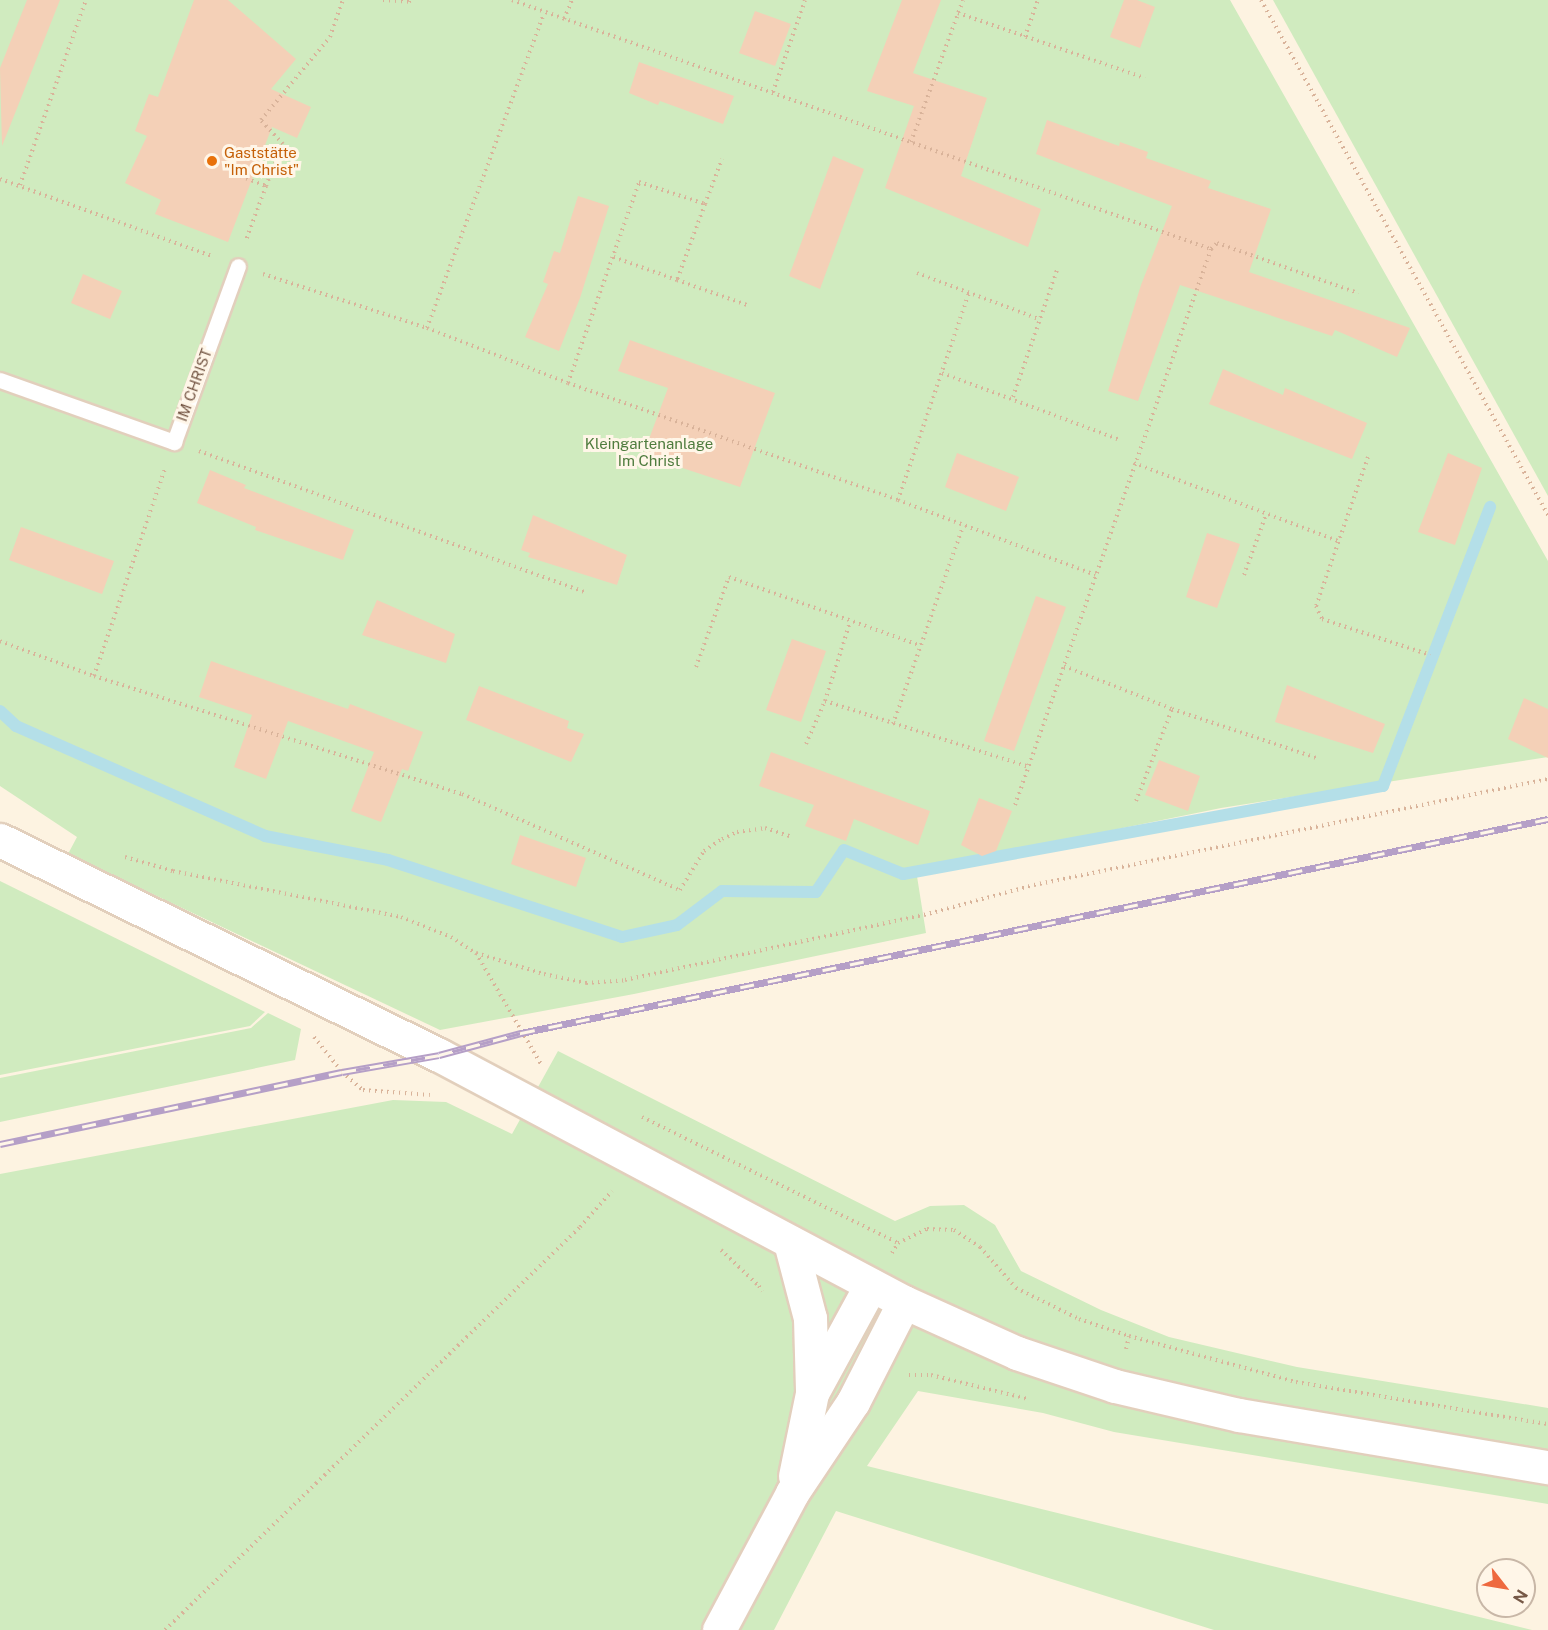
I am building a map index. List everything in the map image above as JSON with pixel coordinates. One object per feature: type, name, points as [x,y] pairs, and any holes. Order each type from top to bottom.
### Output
[{"type":"main road","points":[[0,840],[439,1056],[904,1302],[1017,1353],[1115,1386],[1239,1414],[1548,1467]]},
{"type":"main road","points":[[790,1242],[810,1318],[812,1393],[792,1493]]},
{"type":"main road","points":[[812,1393],[871,1285]]},
{"type":"main road","points":[[719,1630],[792,1493],[853,1402],[904,1302]]},
{"type":"lane","name":"IM CHRIST","points":[[0,380],[174,442],[238,266]]},
{"type":"path","points":[[20,185],[86,0]]},
{"type":"path","points":[[238,266],[283,144],[261,120],[330,37],[343,0]]},
{"type":"path","points":[[383,0],[409,2],[410,0]]},
{"type":"path","points":[[512,0],[1211,249]]},
{"type":"path","points":[[564,19],[572,0]]},
{"type":"path","points":[[773,92],[805,0]]},
{"type":"path","points":[[910,142],[963,0]]},
{"type":"path","points":[[1025,38],[1038,0]]},
{"type":"path","points":[[1261,0],[1548,515]]},
{"type":"path","points":[[428,328],[544,12]]},
{"type":"path","points":[[958,13],[1145,78]]},
{"type":"path","points":[[677,279],[722,159]]},
{"type":"path","points":[[235,174],[266,186]]},
{"type":"path","points":[[0,179],[238,266],[428,328],[568,383],[898,500],[1095,575]]},
{"type":"path","points":[[568,383],[639,182],[705,204]]},
{"type":"path","points":[[1015,805],[1211,249],[1217,243],[1358,293]]},
{"type":"path","points":[[614,257],[747,305]]},
{"type":"path","points":[[1012,397],[1057,270]]},
{"type":"path","points":[[917,273],[1039,319]]},
{"type":"path","points":[[898,500],[969,293]]},
{"type":"path","points":[[942,373],[1012,397],[1118,440]]},
{"type":"path","points":[[94,676],[174,442],[585,592]]},
{"type":"path","points":[[1368,457],[1316,606],[1322,619],[1430,656]]},
{"type":"path","points":[[1134,463],[1338,541]]},
{"type":"path","points":[[1244,575],[1266,515]]},
{"type":"path","points":[[893,724],[919,645],[963,526]]},
{"type":"path","points":[[696,667],[729,577],[919,645]]},
{"type":"path","points":[[806,744],[825,701],[850,622]]},
{"type":"path","points":[[0,641],[94,676],[462,794],[680,890],[704,851],[737,832],[765,828],[790,836]]},
{"type":"path","points":[[1064,666],[1172,709],[1317,758]]},
{"type":"path","points":[[825,701],[1029,767]]},
{"type":"path","points":[[1136,801],[1172,709]]},
{"type":"path","points":[[116,854],[173,871],[401,917],[451,938],[476,953],[544,974],[586,983],[625,980],[924,915],[1034,885],[1548,779]]},
{"type":"path","points":[[476,953],[544,1069]]},
{"type":"path","points":[[313,1035],[342,1072],[363,1090],[437,1096]]},
{"type":"path","points":[[635,1114],[898,1243],[927,1229],[954,1230],[980,1247],[1016,1288],[1079,1318],[1184,1352],[1296,1382],[1548,1424]]},
{"type":"path","points":[[165,1630],[580,1227],[615,1188],[604,1182]]},
{"type":"path","points":[[714,1246],[724,1252],[759,1286],[764,1296]]},
{"type":"green space","name":"Kleingartenanlage Im Christ","points":[[0,0],[1230,0],[1548,561],[1548,757],[1221,808],[916,870],[926,933],[634,994],[440,1030],[68,854],[77,837],[0,786]]},
{"type":"green space","points":[[1273,0],[1548,0],[1548,496]]},
{"type":"green space","points":[[0,881],[265,1012],[250,1026],[0,1075]]},
{"type":"green space","points":[[268,1013],[301,1029],[295,1060],[0,1122],[0,1078],[251,1028]]},
{"type":"green space","points":[[558,1051],[895,1221],[930,1206],[964,1205],[995,1225],[1021,1271],[1101,1310],[1169,1337],[1297,1367],[1548,1408],[1548,1504],[1114,1432],[1043,1413],[918,1391],[867,1466],[1532,1630],[1214,1630],[836,1511],[774,1630],[0,1630],[0,1174],[393,1100],[446,1102],[512,1134]]},
{"type":"building","points":[[27,0],[60,0],[2,146],[0,68]]},
{"type":"building","points":[[194,0],[228,0],[296,59],[271,89],[311,107],[297,138],[272,127],[228,242],[155,214],[161,200],[125,183],[147,136],[135,131],[149,94],[158,97]]},
{"type":"building","points":[[902,0],[941,0],[913,73],[987,98],[961,176],[1041,209],[1028,247],[885,188],[914,106],[867,91]]},
{"type":"building","points":[[1124,0],[1137,0],[1155,7],[1140,48],[1110,37]]},
{"type":"building","points":[[755,11],[791,24],[775,66],[739,53]]},
{"type":"building","points":[[639,62],[734,96],[723,124],[660,101],[658,105],[629,93]]},
{"type":"building","points":[[1047,120],[1119,146],[1120,142],[1148,152],[1146,158],[1211,181],[1208,188],[1271,209],[1249,272],[1410,328],[1397,357],[1335,330],[1332,336],[1180,285],[1138,401],[1108,391],[1141,285],[1172,206],[1036,154]]},
{"type":"building","points":[[833,156],[864,169],[820,289],[789,276]]},
{"type":"building","points":[[578,196],[609,206],[580,298],[559,351],[525,337],[548,284],[543,282],[554,251],[560,253]]},
{"type":"building","points":[[83,274],[122,291],[110,319],[71,303]]},
{"type":"building","points":[[630,340],[775,393],[740,487],[643,455],[668,388],[618,371]]},
{"type":"building","points":[[1223,369],[1283,395],[1285,388],[1367,423],[1352,459],[1209,404]]},
{"type":"building","points":[[957,453],[1019,477],[1006,511],[945,487]]},
{"type":"building","points":[[1448,453],[1482,468],[1455,545],[1418,532]]},
{"type":"building","points":[[210,470],[246,485],[244,488],[354,530],[343,560],[255,530],[256,527],[197,503]]},
{"type":"building","points":[[533,515],[627,555],[617,585],[528,557],[530,553],[521,550]]},
{"type":"building","points":[[21,527],[114,561],[102,594],[9,560]]},
{"type":"building","points":[[1207,533],[1240,544],[1217,608],[1186,597]]},
{"type":"building","points":[[1036,596],[1066,607],[1014,751],[984,741]]},
{"type":"building","points":[[377,600],[455,634],[446,663],[362,635]]},
{"type":"building","points":[[792,639],[826,651],[801,722],[766,710]]},
{"type":"building","points":[[211,661],[348,709],[350,704],[423,732],[408,771],[402,769],[381,822],[351,811],[374,752],[288,721],[266,779],[234,767],[252,715],[199,697]]},
{"type":"building","points":[[1287,685],[1385,724],[1373,753],[1275,722]]},
{"type":"building","points":[[479,686],[569,721],[567,728],[584,734],[571,762],[466,720]]},
{"type":"building","points":[[1524,698],[1548,709],[1548,758],[1508,739]]},
{"type":"building","points":[[771,752],[930,811],[918,845],[854,819],[846,841],[805,826],[814,805],[759,786]]},
{"type":"building","points":[[1159,760],[1200,776],[1188,811],[1145,795]]},
{"type":"building","points":[[979,798],[1012,811],[996,851],[982,856],[961,845]]},
{"type":"building","points":[[520,835],[586,858],[576,887],[511,864]]},
{"type":"waterway","points":[[0,711],[16,726],[265,836],[388,860],[622,937],[677,925],[722,891],[816,892],[844,850],[903,874],[1383,786],[1490,507]]},
{"type":"railway","points":[[0,1144],[342,1072],[439,1055],[521,1033],[1548,819]]},
{"type":"place","name":"Gaststätte \"Im Christ\"","points":[[212,161]]}]
